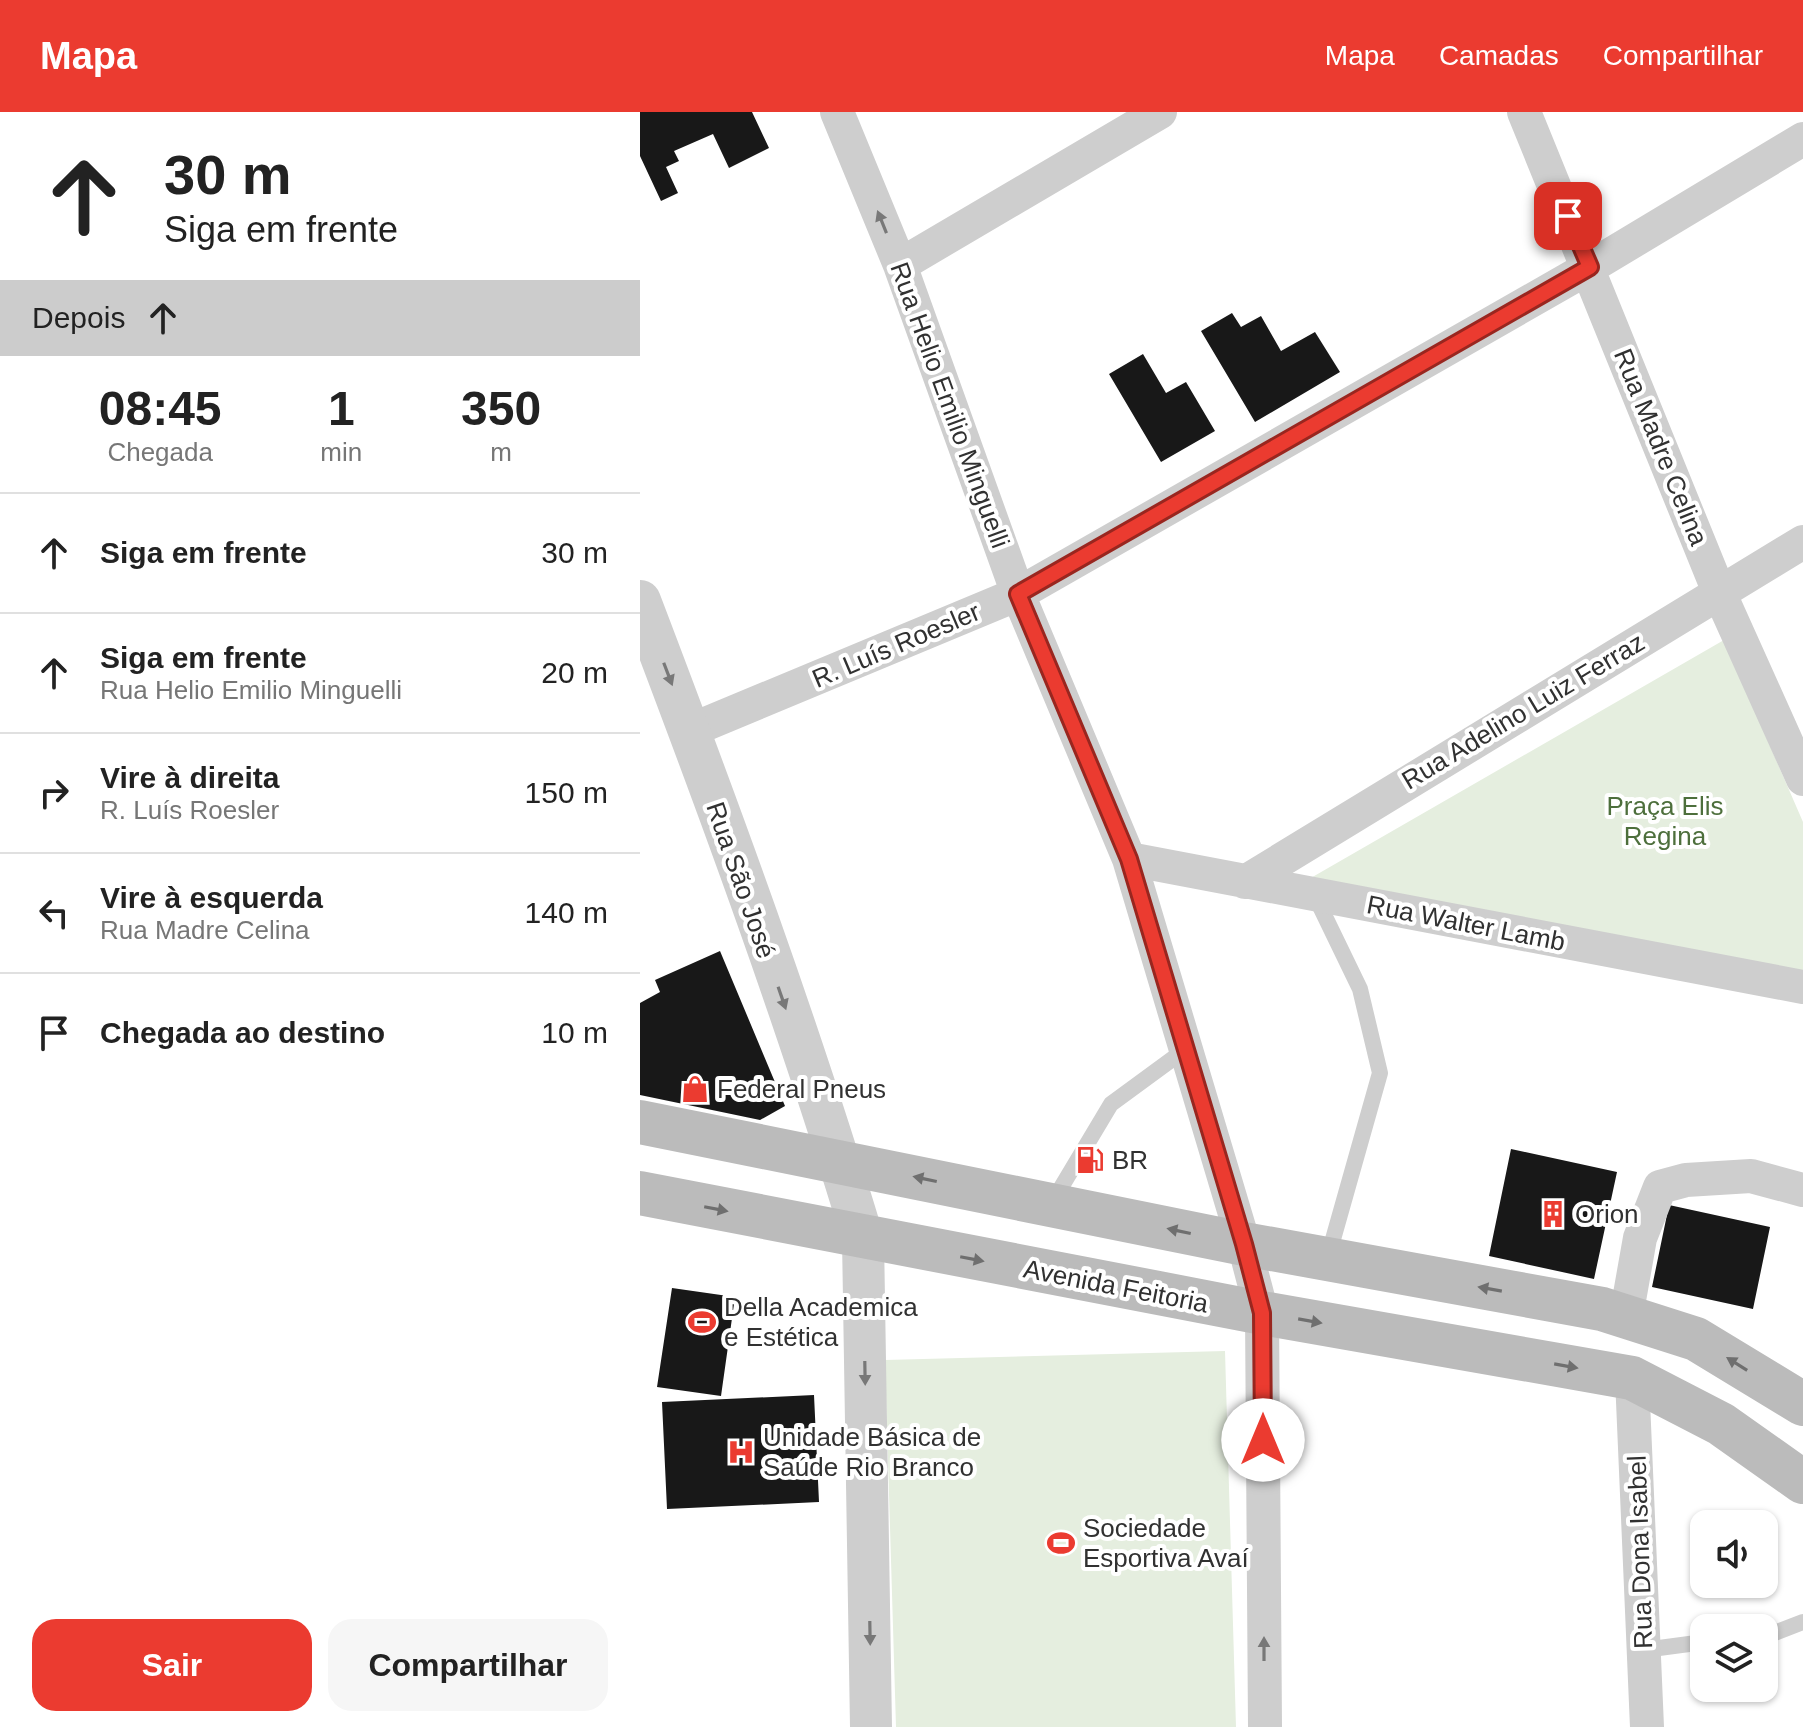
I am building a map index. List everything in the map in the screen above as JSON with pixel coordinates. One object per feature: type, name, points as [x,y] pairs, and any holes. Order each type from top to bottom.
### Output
[{"type":"main road","points":[[640,1122],[1244,1244],[1602,1309],[1696,1339],[1803,1404]]},
{"type":"main road","name":"Avenida Feitoria","points":[[640,1193],[863,1239],[1632,1378],[1721,1424],[1803,1482]]},
{"type":"street","name":"Rua Helio Emilio Minguelli","points":[[837,112],[900,265],[1018,594],[1129,859],[1244,1244],[1262,1313],[1265,1727]]},
{"type":"street","points":[[900,265],[1160,112]]},
{"type":"street","name":"Rua Madre Celina","points":[[1524,112],[1590,267],[1719,592],[1803,779]]},
{"type":"street","name":"R. Luís Roesler","points":[[689,731],[1018,594],[1590,267],[1803,139]]},
{"type":"street","name":"Rua Adelino Luiz Ferraz","points":[[1245,882],[1803,542]]},
{"type":"street","name":"Rua São José","points":[[640,601],[689,731],[839,1161],[863,1239],[871,1727]]},
{"type":"street","name":"Rua Walter Lamb","points":[[1129,859],[1803,987]]},
{"type":"street","points":[[1626,1317],[1640,1238],[1660,1187],[1686,1180],[1751,1176],[1803,1190]]},
{"type":"street","name":"Rua Dona Isabel","points":[[1632,1378],[1647,1727]]},
{"type":"lane","points":[[1314,895],[1360,989],[1380,1073],[1327,1260]]},
{"type":"lane","points":[[1051,1204],[1111,1104],[1186,1049]]},
{"type":"lane","points":[[1778,1632],[1803,1622]]},
{"type":"lane","points":[[1644,1650],[1690,1644]]},
{"type":"green space","name":"Praça Elis Regina","points":[[1724,640],[1803,822],[1803,977],[1309,879]]},
{"type":"green space","name":"Sociedade Esportiva Avaí","points":[[1225,1351],[1236,1727],[896,1727],[885,1360]]},
{"type":"building","points":[[640,112],[752,112],[769,148],[729,168],[713,134],[674,151],[679,161],[666,167],[678,193],[661,201],[640,156]]},
{"type":"building","points":[[1232,313],[1241,327],[1261,316],[1281,351],[1315,332],[1340,372],[1255,422],[1201,331]]},
{"type":"building","points":[[1143,354],[1166,393],[1186,382],[1215,431],[1161,462],[1109,374]]},
{"type":"building","points":[[720,951],[785,1106],[760,1120],[640,1095],[640,1003],[660,992],[655,980]]},
{"type":"building","name":"Orion","points":[[1511,1149],[1617,1172],[1594,1279],[1489,1256]]},
{"type":"building","points":[[1669,1205],[1770,1227],[1753,1309],[1652,1287]]},
{"type":"building","points":[[672,1288],[735,1297],[721,1396],[657,1387]]},
{"type":"building","name":"Unidade Básica de Saúde Rio Branco","points":[[814,1395],[819,1502],[667,1509],[662,1402]]},
{"type":"place","name":"Federal Pneus","points":[[695,1089]]},
{"type":"place","name":"BR","points":[[1090,1160]]},
{"type":"place","name":"Orion","points":[[1553,1214]]},
{"type":"place","name":"Della Academica e Estética","points":[[702,1322]]},
{"type":"place","name":"Unidade Básica de Saúde Rio Branco","points":[[741,1452]]},
{"type":"place","name":"Sociedade Esportiva Avaí","points":[[1061,1543]]},
{"type":"route","points":[[1263,1440],[1262,1313],[1244,1244],[1129,859],[1018,594],[1590,267],[1568,216]]}]
